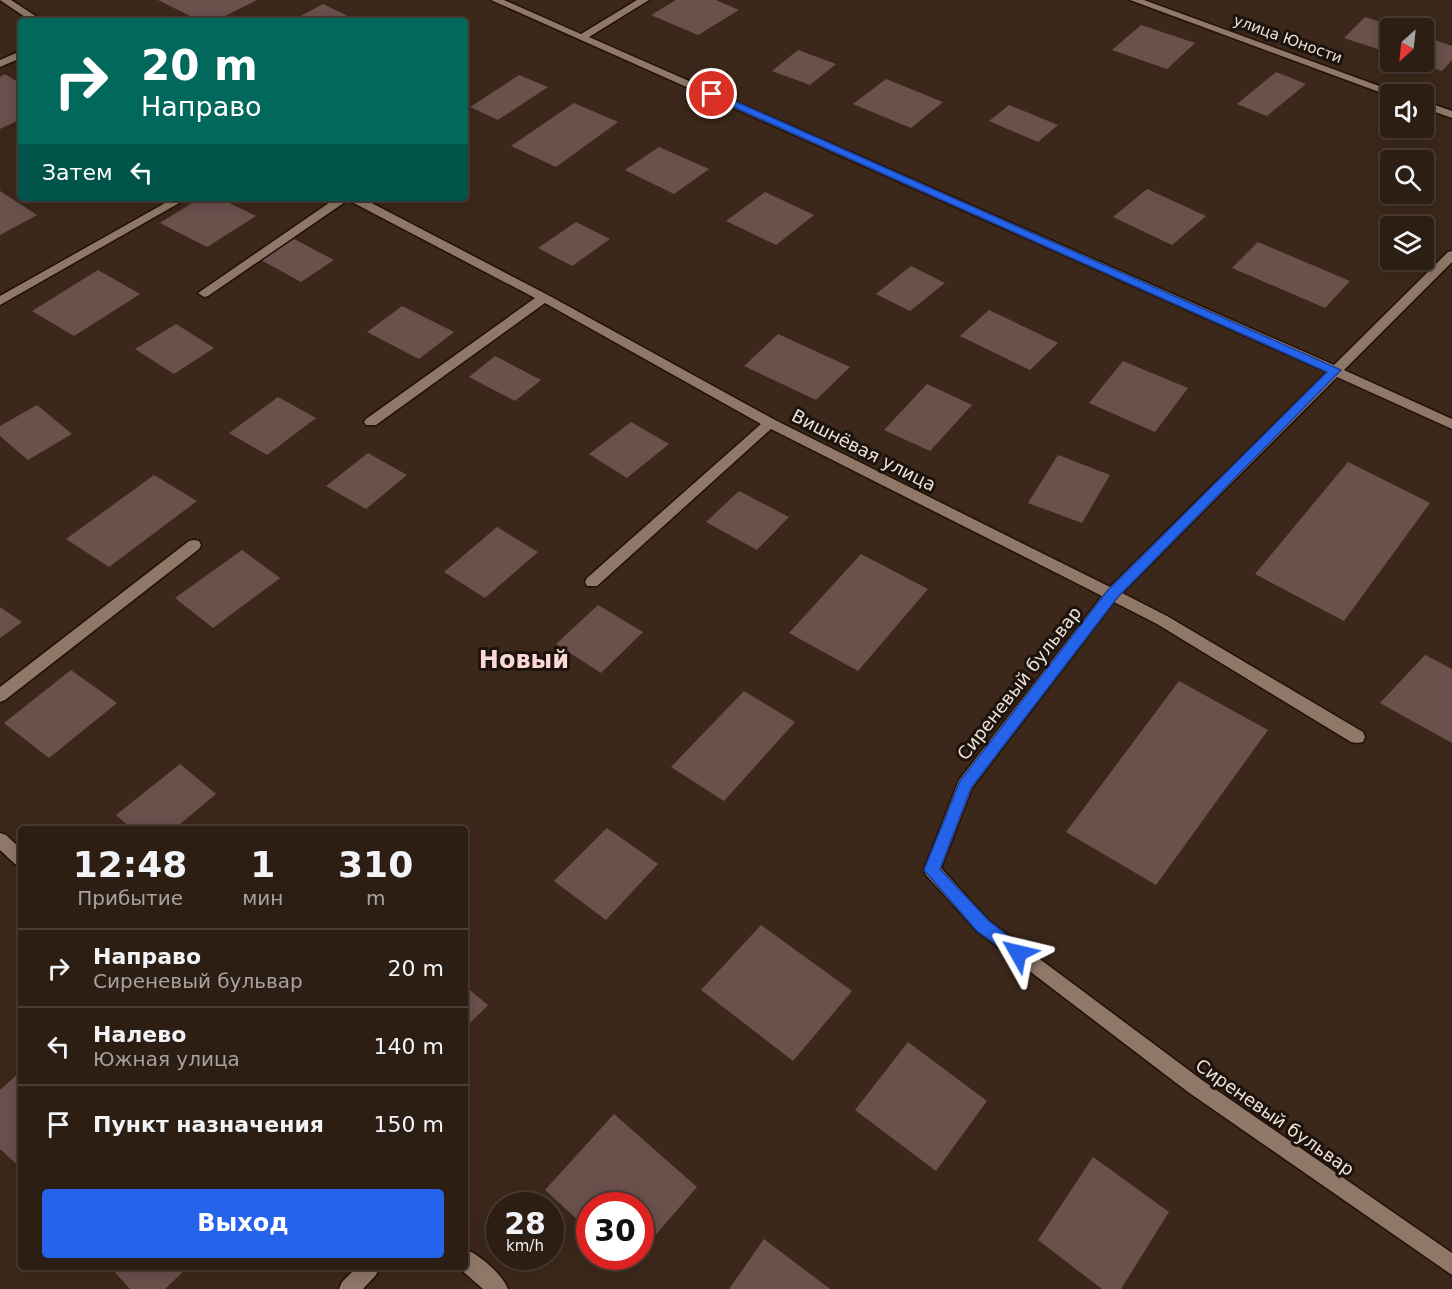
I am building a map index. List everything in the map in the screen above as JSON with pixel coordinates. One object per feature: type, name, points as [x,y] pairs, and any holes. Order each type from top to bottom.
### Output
[{"type":"street","points":[[4,0],[33,18]]},
{"type":"street","points":[[496,0],[1335,370],[1452,424]]},
{"type":"street","points":[[584,37],[644,0]]},
{"type":"street","name":"улица Юности","points":[[1135,0],[1380,88]]},
{"type":"street","points":[[0,64],[18,55]]},
{"type":"street","points":[[1434,108],[1452,115]]},
{"type":"street","points":[[0,301],[177,201]]},
{"type":"street","points":[[204,293],[340,201]]},
{"type":"street","name":"Вишнёвая улица","points":[[359,201],[544,298],[770,423],[1162,620],[1357,737]]},
{"type":"street","name":"Сиреневый бульвар","points":[[1452,255],[1112,594],[965,785],[932,870],[983,926],[1195,1086],[1452,1265]]},
{"type":"street","points":[[371,422],[544,298]]},
{"type":"street","points":[[592,582],[770,423]]},
{"type":"street","points":[[0,696],[194,545]]},
{"type":"street","points":[[0,840],[18,856]]},
{"type":"street","points":[[468,1262],[498,1289]]},
{"type":"street","points":[[349,1289],[367,1270]]},
{"type":"building","points":[[158,0],[257,0],[221,18],[194,18]]},
{"type":"building","points":[[676,0],[716,0],[739,10],[698,35],[651,15]]},
{"type":"building","points":[[323,4],[352,18],[297,18]]},
{"type":"building","points":[[1365,17],[1380,22],[1380,50],[1344,38]]},
{"type":"building","points":[[1141,25],[1195,43],[1167,69],[1112,50]]},
{"type":"building","points":[[1434,40],[1452,46],[1452,60],[1442,71],[1434,68]]},
{"type":"building","points":[[798,50],[836,64],[810,85],[772,71]]},
{"type":"building","points":[[1276,72],[1306,84],[1267,116],[1237,104]]},
{"type":"building","points":[[5,74],[18,82],[18,120],[0,129],[0,77]]},
{"type":"building","points":[[519,75],[548,87],[498,120],[470,107]]},
{"type":"building","points":[[886,79],[943,102],[911,128],[853,104]]},
{"type":"building","points":[[574,103],[618,122],[556,167],[511,146]]},
{"type":"building","points":[[1009,105],[1058,125],[1038,142],[989,121]]},
{"type":"building","points":[[659,147],[709,169],[674,194],[625,170]]},
{"type":"building","points":[[1147,189],[1206,216],[1172,245],[1113,217]]},
{"type":"building","points":[[0,191],[37,215],[0,235]]},
{"type":"building","points":[[765,192],[814,215],[776,245],[726,221]]},
{"type":"building","points":[[195,201],[225,201],[256,216],[207,247],[160,223]]},
{"type":"building","points":[[576,222],[610,239],[572,266],[538,248]]},
{"type":"building","points":[[294,239],[334,260],[301,282],[261,260]]},
{"type":"building","points":[[1258,242],[1350,281],[1325,308],[1232,268]]},
{"type":"building","points":[[911,266],[945,283],[910,311],[876,294]]},
{"type":"building","points":[[98,270],[140,294],[74,336],[32,311]]},
{"type":"building","points":[[402,306],[454,332],[419,359],[367,332]]},
{"type":"building","points":[[989,310],[1058,343],[1030,370],[960,336]]},
{"type":"building","points":[[176,324],[214,348],[174,374],[135,349]]},
{"type":"building","points":[[778,334],[850,367],[816,400],[744,366]]},
{"type":"building","points":[[495,356],[541,380],[515,401],[469,377]]},
{"type":"building","points":[[1123,361],[1188,388],[1155,432],[1089,403]]},
{"type":"building","points":[[927,384],[972,405],[930,451],[884,430]]},
{"type":"building","points":[[278,397],[316,418],[267,455],[229,433]]},
{"type":"building","points":[[37,405],[72,434],[28,460],[0,436],[0,426]]},
{"type":"building","points":[[631,422],[669,444],[627,478],[589,454]]},
{"type":"building","points":[[368,453],[407,475],[366,509],[326,486]]},
{"type":"building","points":[[1058,455],[1110,475],[1082,523],[1028,503]]},
{"type":"building","points":[[1348,462],[1430,503],[1344,621],[1255,574]]},
{"type":"building","points":[[154,475],[197,501],[109,567],[66,539]]},
{"type":"building","points":[[739,491],[789,517],[757,550],[706,522]]},
{"type":"building","points":[[497,527],[538,552],[485,598],[444,572]]},
{"type":"building","points":[[242,550],[280,578],[213,628],[175,598]]},
{"type":"building","points":[[861,554],[928,589],[858,671],[789,633]]},
{"type":"building","points":[[598,605],[643,632],[601,673],[556,644]]},
{"type":"building","points":[[0,607],[22,622],[0,638]]},
{"type":"building","points":[[1425,655],[1452,669],[1452,743],[1380,703]]},
{"type":"building","points":[[71,670],[117,703],[49,758],[4,723]]},
{"type":"building","points":[[1179,681],[1268,730],[1156,885],[1066,832]]},
{"type":"building","points":[[744,691],[795,722],[724,801],[671,767]]},
{"type":"building","points":[[180,764],[216,794],[178,826],[128,826],[116,815]]},
{"type":"building","points":[[607,828],[658,864],[606,920],[554,881]]},
{"type":"building","points":[[761,925],[852,991],[793,1061],[701,990]]},
{"type":"building","points":[[468,988],[488,1005],[468,1025]]},
{"type":"building","points":[[908,1042],[987,1101],[936,1171],[855,1110]]},
{"type":"building","points":[[18,1074],[18,1165],[0,1149],[0,1090]]},
{"type":"building","points":[[614,1114],[697,1187],[654,1237],[654,1192],[576,1192],[576,1218],[564,1207],[564,1192],[545,1190]]},
{"type":"building","points":[[1093,1157],[1169,1212],[1121,1289],[1102,1289],[1038,1240]]},
{"type":"building","points":[[764,1239],[830,1289],[729,1289]]},
{"type":"building","points":[[113,1270],[185,1270],[165,1289],[130,1289]]},
{"type":"district","name":"Новый","points":[[524,660]]},
{"type":"route","points":[[712,94],[1335,370],[1112,594],[965,785],[932,870],[983,926],[1018,953]]}]
